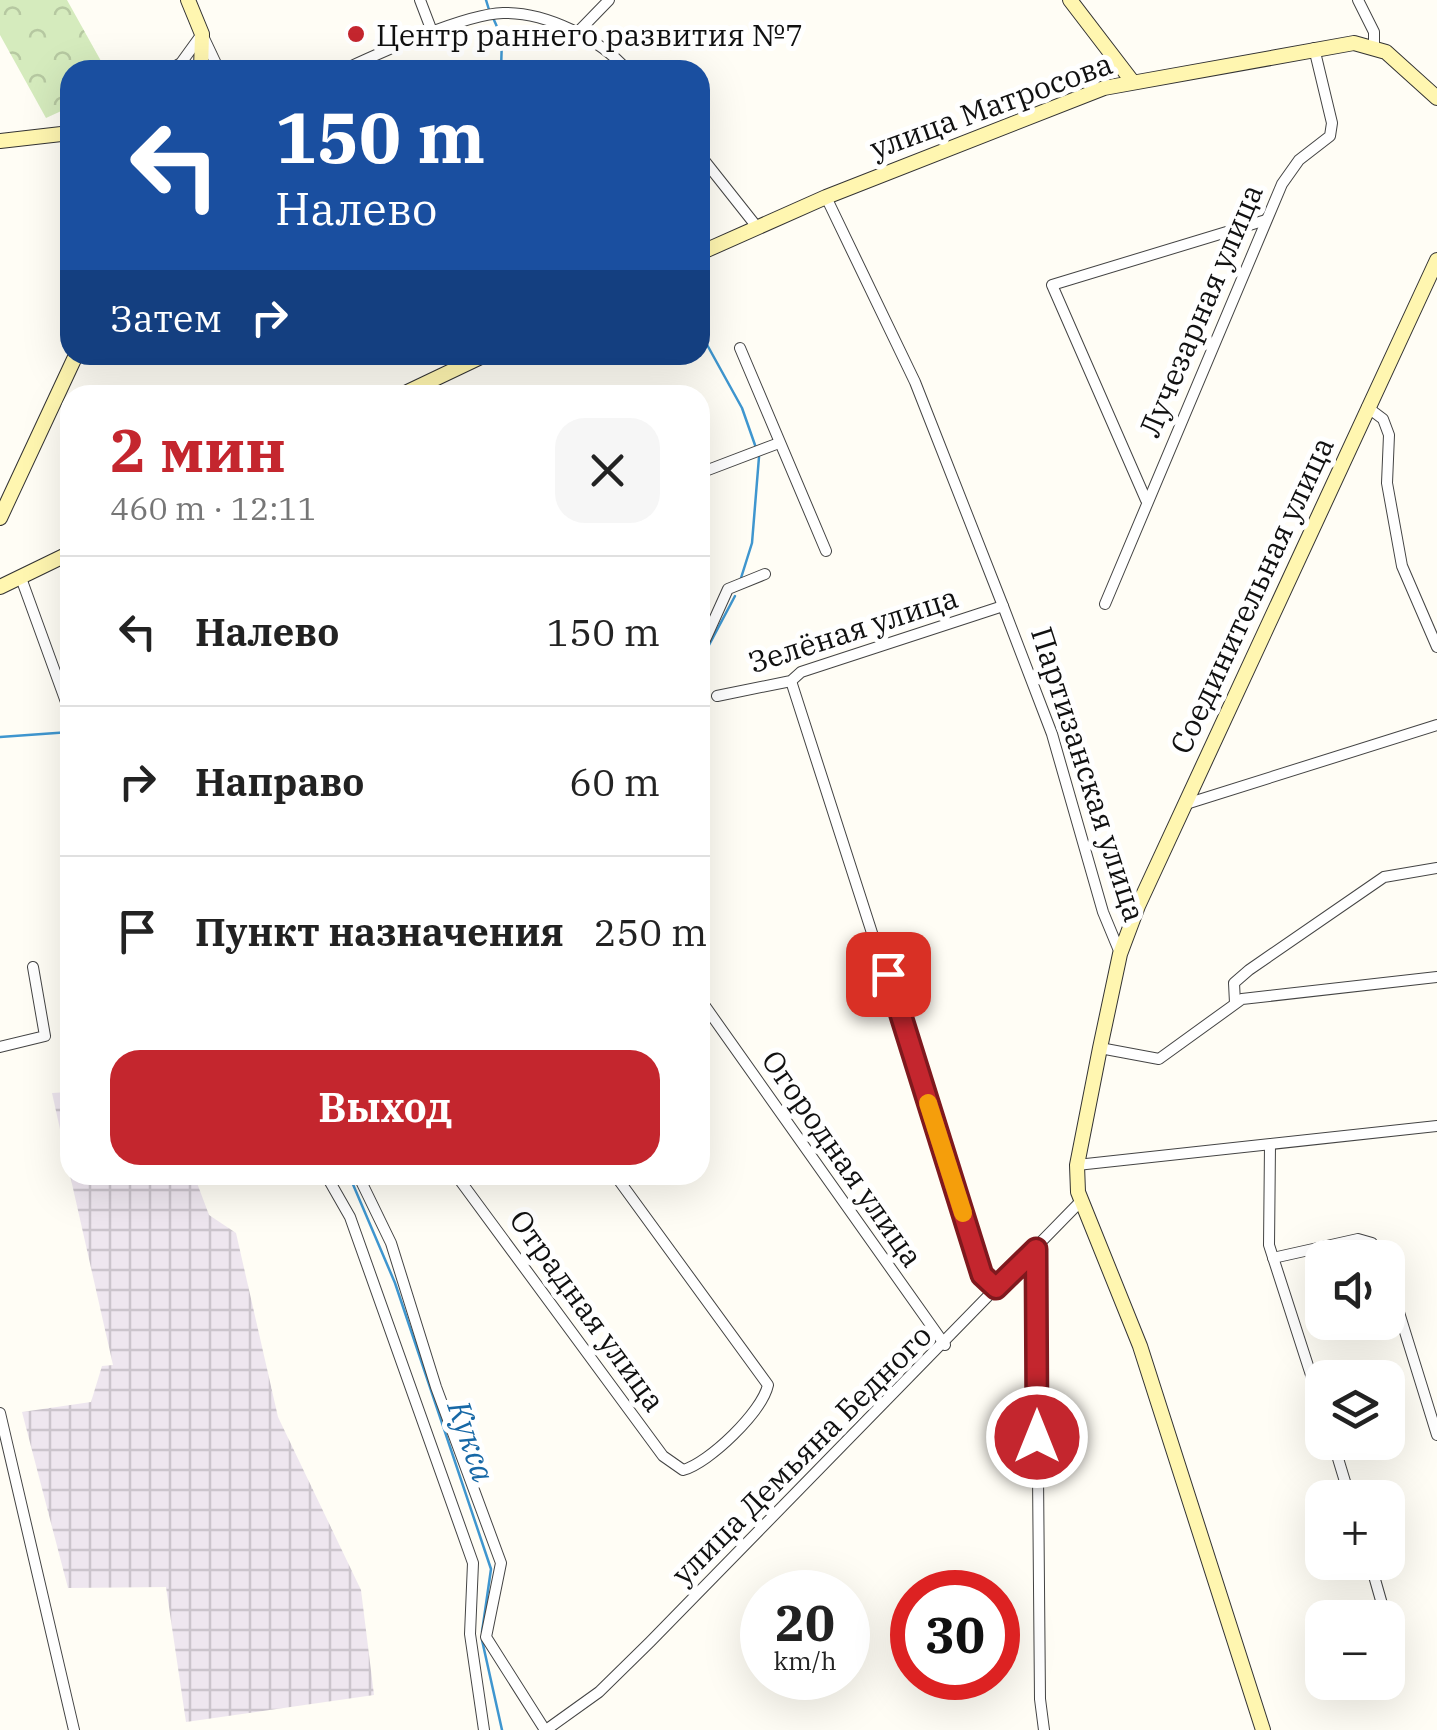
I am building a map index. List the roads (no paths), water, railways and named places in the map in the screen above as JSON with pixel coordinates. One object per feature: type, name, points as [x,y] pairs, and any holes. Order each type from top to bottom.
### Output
[{"type":"street","points":[[188,0],[214,60]]},
{"type":"street","points":[[420,0],[432,34]]},
{"type":"street","points":[[577,34],[609,0]]},
{"type":"street","points":[[1070,0],[1132,81]]},
{"type":"street","points":[[1358,0],[1374,32],[1374,45],[1437,98]]},
{"type":"street","points":[[368,60],[432,34],[502,13],[577,34],[618,60]]},
{"type":"street","points":[[184,60],[202,34]]},
{"type":"street","points":[[192,60],[202,34]]},
{"type":"street","points":[[201,60],[202,34]]},
{"type":"street","name":"улица Матросова","points":[[710,249],[1039,110],[1132,81],[1314,48],[1374,45]]},
{"type":"street","name":"Лучезарная улица","points":[[1106,604],[1146,500],[1266,220],[1289,172],[1330,136],[1332,123],[1314,48]]},
{"type":"street","points":[[0,142],[60,134]]},
{"type":"street","points":[[710,168],[757,227]]},
{"type":"street","name":"Партизанская улица","points":[[826,197],[915,382],[1004,606],[1052,734],[1102,912],[1120,954],[1077,1165],[1081,1201],[1140,1346],[1263,1730]]},
{"type":"street","points":[[1146,500],[1052,285],[1266,220]]},
{"type":"street","name":"Соединительная улица","points":[[1120,954],[1437,260]]},
{"type":"street","points":[[740,348],[826,551]]},
{"type":"street","points":[[422,385],[464,365]]},
{"type":"street","points":[[0,518],[60,389]]},
{"type":"street","points":[[1368,408],[1383,420],[1389,435],[1387,483],[1402,566],[1437,647]]},
{"type":"street","points":[[710,469],[779,444]]},
{"type":"street","points":[[0,587],[60,558]]},
{"type":"street","name":"Зелёная улица","points":[[710,630],[728,589],[765,574]]},
{"type":"street","points":[[20,578],[60,686]]},
{"type":"street","name":"Зелёная улица","points":[[718,696],[791,680],[801,672],[1004,606]]},
{"type":"street","points":[[791,680],[982,1275],[996,1288]]},
{"type":"street","points":[[1186,804],[1437,726]]},
{"type":"street","points":[[1234,1003],[1234,984],[1249,970],[1384,878],[1437,868]]},
{"type":"street","points":[[0,1047],[44,1036],[34,967]]},
{"type":"street","points":[[1100,1048],[1159,1060],[1234,1003],[1437,976]]},
{"type":"street","name":"Огородная улица","points":[[710,1013],[945,1345]]},
{"type":"street","points":[[1077,1165],[1437,1126]]},
{"type":"street","points":[[1270,1146],[1273,1258],[1306,1360]]},
{"type":"street","points":[[332,1185],[350,1217],[473,1563],[470,1634],[484,1730]]},
{"type":"street","points":[[363,1185],[391,1244],[436,1387],[501,1563],[486,1637],[546,1730]]},
{"type":"street","name":"Отрадная улица","points":[[463,1185],[663,1456],[682,1470],[696,1466],[748,1418],[765,1398],[768,1385],[623,1185]]},
{"type":"street","name":"улица Демьяна Бедного","points":[[546,1730],[612,1679],[945,1345],[1081,1201]]},
{"type":"street","points":[[1036,1249],[1040,1699],[1044,1730]]},
{"type":"street","points":[[1273,1258],[1305,1251]]},
{"type":"street","points":[[1405,1332],[1437,1435]]},
{"type":"street","points":[[0,1413],[74,1730]]},
{"type":"waterway","name":"Кукса","points":[[486,0],[490,13]]},
{"type":"waterway","name":"Кукса","points":[[494,20],[502,38],[501,60]]},
{"type":"waterway","name":"Кукса","points":[[710,350],[742,408],[755,445]]},
{"type":"waterway","name":"Кукса","points":[[741,578],[752,543],[759,457]]},
{"type":"waterway","name":"Кукса","points":[[710,643],[735,596]]},
{"type":"waterway","name":"Кукса","points":[[0,737],[60,733]]},
{"type":"waterway","name":"Кукса","points":[[353,1185],[395,1283],[491,1569],[482,1632]]},
{"type":"waterway","name":"Кукса","points":[[482,1640],[502,1730]]},
{"type":"place","name":"Центр раннего развития №7","points":[[356,34]]}]
